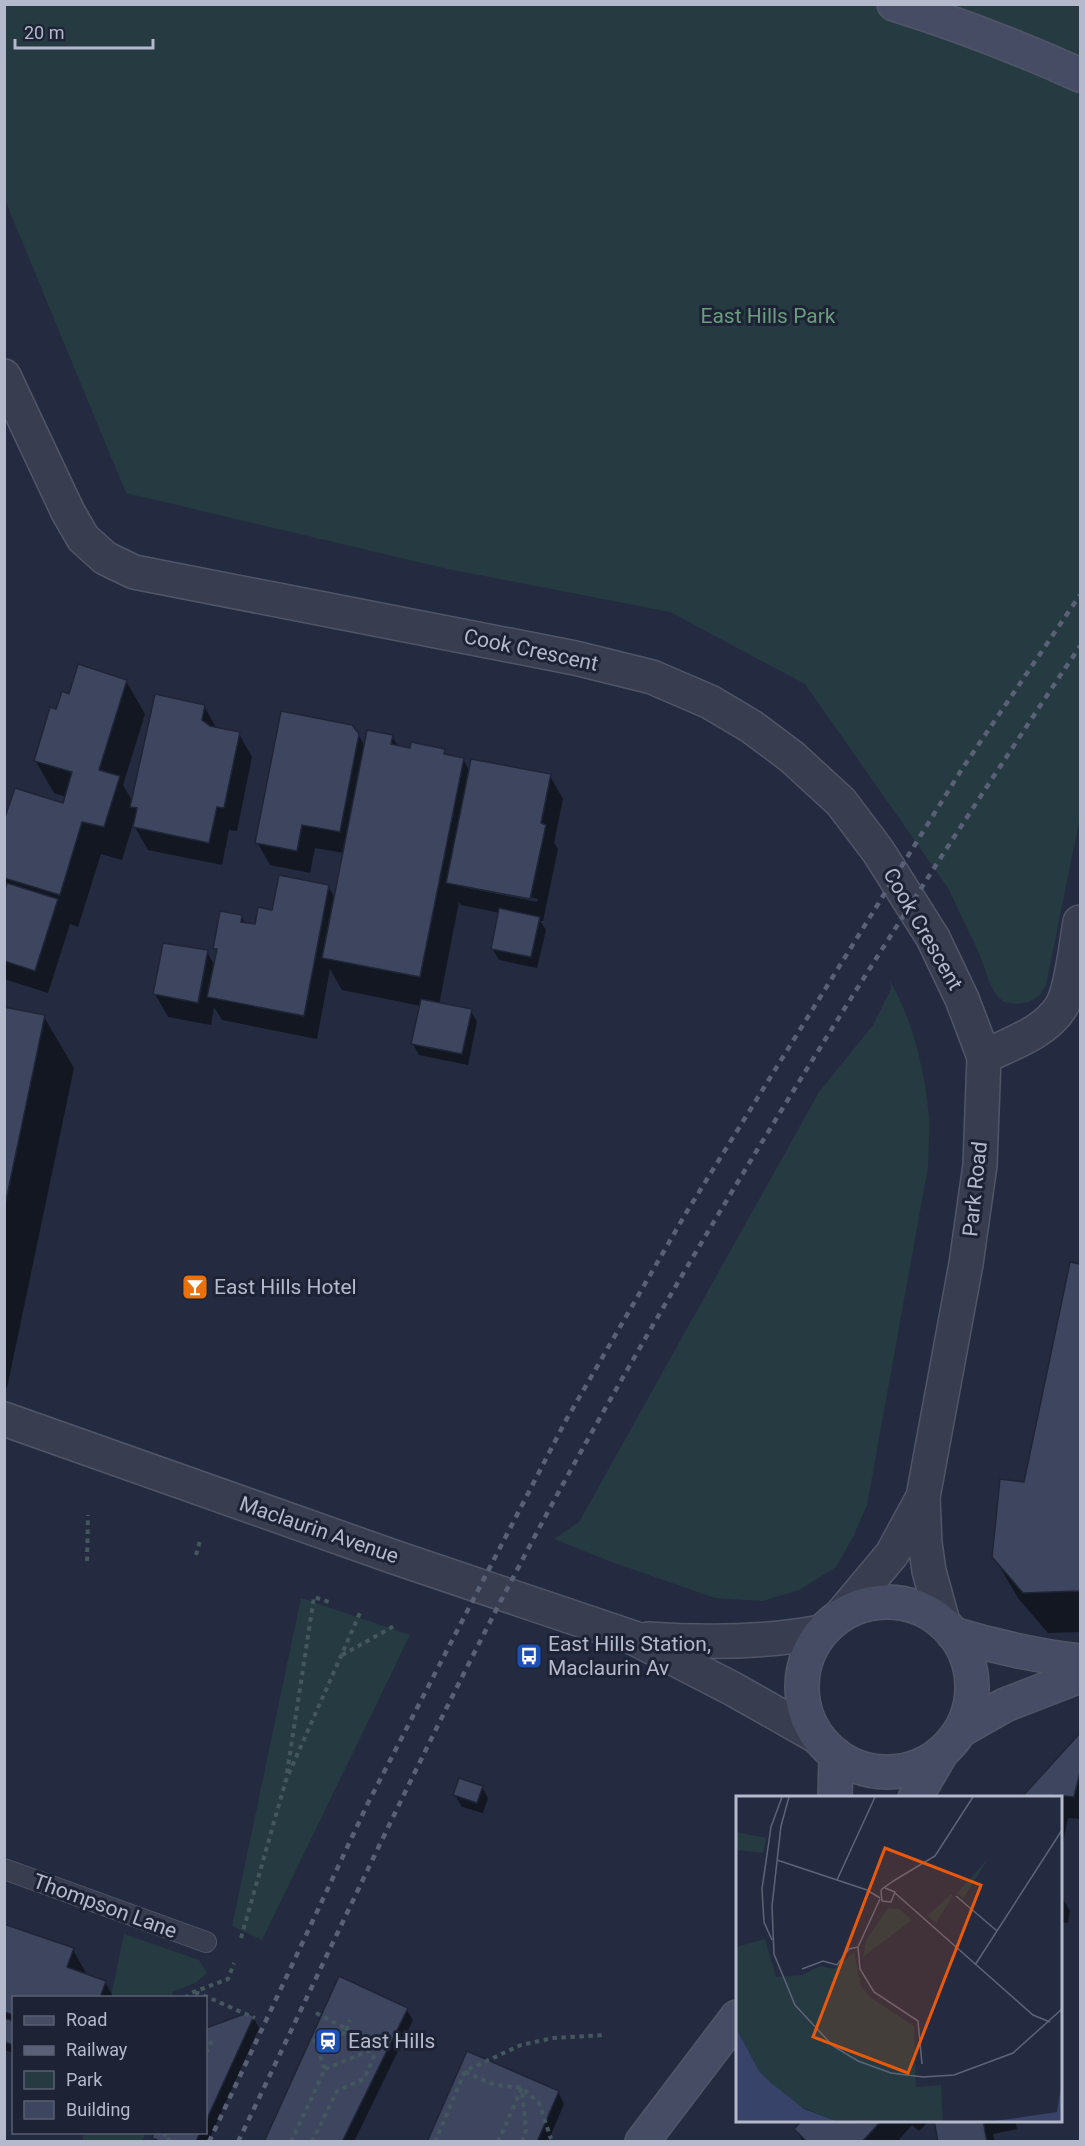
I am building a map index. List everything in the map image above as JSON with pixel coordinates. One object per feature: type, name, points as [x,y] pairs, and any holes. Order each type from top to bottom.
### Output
[{"type":"main road","points":[[894,4],[1031,53],[1080,75]]},
{"type":"main road","points":[[1080,1661],[998,1648],[948,1628],[920,1608],[893,1602],[866,1604],[831,1624],[809,1651],[802,1672],[801,1694],[806,1716],[826,1746],[861,1769],[890,1773],[918,1767],[951,1741],[1005,1705],[1080,1676]]},
{"type":"main road","points":[[916,1796],[970,1706],[972,1681],[966,1655],[948,1628]]},
{"type":"main road","points":[[826,1746],[835,1796]]},
{"type":"main road","points":[[642,2142],[736,2018]]},
{"type":"street","name":"Cook Crescent","points":[[4,376],[68,512],[83,538],[105,558],[124,568],[134,572],[575,658],[652,677],[710,702],[752,728],[792,757],[841,802],[878,851],[933,938],[949,969],[984,1057]]},
{"type":"street","points":[[984,1057],[1033,1032],[1061,1007],[1068,986],[1080,921]]},
{"type":"street","name":"Park Road","points":[[948,1628],[929,1571],[923,1497],[960,1297],[980,1165],[984,1057]]},
{"type":"street","name":"Maclaurin Avenue","points":[[4,1419],[394,1557],[634,1638],[733,1689],[826,1746]]},
{"type":"street","name":"Park Road","points":[[831,1624],[876,1576],[892,1554],[923,1497]]},
{"type":"street","name":"Maclaurin Avenue","points":[[634,1638],[695,1642],[750,1641],[787,1638],[831,1624]]},
{"type":"lane","name":"Thompson Lane","points":[[4,1869],[206,1942]]},
{"type":"path","points":[[87,1561],[88,1515]]},
{"type":"path","points":[[195,1556],[200,1541]]},
{"type":"path","points":[[239,1944],[286,1780],[314,1597],[332,1604]]},
{"type":"path","points":[[286,1780],[360,1613]]},
{"type":"path","points":[[342,1655],[396,1625]]},
{"type":"path","points":[[187,1996],[228,1979],[236,1955]]},
{"type":"path","points":[[190,1996],[198,1993],[205,1996]]},
{"type":"path","points":[[207,1997],[255,2018]]},
{"type":"path","points":[[316,2013],[391,2049]]},
{"type":"path","points":[[345,2028],[342,2040],[351,2020]]},
{"type":"path","points":[[312,2142],[337,2091],[364,2079],[384,2035]]},
{"type":"path","points":[[435,2142],[465,2071],[521,2045],[553,2038],[604,2035]]},
{"type":"path","points":[[313,2037],[325,2069]]},
{"type":"path","points":[[207,2052],[212,2040]]},
{"type":"path","points":[[291,2142],[325,2069],[379,2047]]},
{"type":"path","points":[[465,2071],[495,2085],[522,2088],[539,2103],[551,2139]]},
{"type":"path","points":[[498,2142],[522,2088]]},
{"type":"path","points":[[522,2088],[526,2131],[522,2142]]},
{"type":"path","points":[[166,2134],[164,2138],[174,2142]]},
{"type":"green space","name":"East Hills Park","points":[[4,5],[1080,5],[1080,817],[1046,985],[1040,995],[1029,1002],[1018,1004],[1004,1002],[996,995],[948,888],[805,684],[670,612],[448,569],[126,493],[5,200]]},
{"type":"green space","points":[[890,981],[912,1030],[925,1085],[929,1120],[928,1167],[867,1505],[836,1567],[799,1590],[763,1601],[715,1598],[554,1539],[579,1522],[819,1092],[873,1025],[891,989]]},
{"type":"green space","points":[[301,1598],[410,1635],[262,1940],[232,1926]]},
{"type":"green space","points":[[124,1934],[199,1960],[207,1973],[195,1983],[172,1992],[174,1996],[111,1996]]},
{"type":"green space","points":[[84,2134],[146,2134],[142,2141],[82,2141]]},
{"type":"building","points":[[78,664],[127,680],[99,770],[120,776],[104,827],[82,822],[60,895],[4,878],[4,820],[15,788],[63,803],[72,772],[34,761],[50,707],[56,709],[62,691],[69,694]]},
{"type":"building","points":[[155,694],[205,705],[202,720],[210,726],[240,732],[224,808],[217,807],[209,843],[133,827],[137,808],[130,807]]},
{"type":"building","points":[[281,711],[352,725],[359,734],[340,832],[302,825],[297,851],[255,843]]},
{"type":"building","points":[[367,730],[393,735],[391,744],[410,748],[411,742],[445,749],[444,754],[464,758],[420,977],[322,958]]},
{"type":"building","points":[[471,759],[551,774],[541,823],[546,825],[530,899],[446,883]]},
{"type":"building","points":[[279,875],[329,885],[304,1016],[207,997],[217,949],[213,949],[220,911],[242,915],[241,922],[255,924],[258,907],[272,910]]},
{"type":"building","points":[[7,883],[58,899],[35,971],[4,961],[4,892]]},
{"type":"building","points":[[499,908],[540,917],[531,957],[491,949]]},
{"type":"building","points":[[163,943],[208,950],[198,1003],[153,994]]},
{"type":"building","points":[[421,999],[472,1009],[462,1054],[411,1044]]},
{"type":"building","points":[[4,1007],[45,1015],[4,1210]]},
{"type":"building","points":[[1070,1262],[1080,1264],[1080,1591],[1023,1593],[992,1557],[1000,1479],[1024,1482]]},
{"type":"building","points":[[1080,1733],[1080,1772],[1074,1797],[1023,1796]]},
{"type":"building","points":[[459,1778],[483,1786],[477,1803],[453,1795]]},
{"type":"building","points":[[4,1924],[74,1948],[67,1967],[106,1981],[101,1996],[12,1996],[12,2014],[4,2012]]},
{"type":"building","points":[[339,1976],[408,2008],[342,2142],[264,2142]]},
{"type":"building","points":[[247,2013],[254,2016],[207,2119],[207,2028]]},
{"type":"building","points":[[4,2018],[12,2020],[12,2045],[4,2042]]},
{"type":"building","points":[[467,2051],[559,2091],[537,2142],[427,2142]]},
{"type":"building","points":[[800,2122],[880,2122],[862,2142],[807,2142],[794,2129]]},
{"type":"building","points":[[934,2122],[983,2122],[987,2142],[938,2142]]},
{"type":"building","points":[[153,2134],[199,2134],[196,2142],[161,2142],[152,2138]]},
{"type":"railway","points":[[209,2142],[368,1803],[565,1422],[686,1213],[962,769],[1080,595]]},
{"type":"railway","points":[[238,2142],[456,1689],[548,1511],[597,1423],[712,1225],[831,1030],[954,837],[1080,646]]},
{"type":"place","name":"East Hills Hotel","points":[[195,1287]]},
{"type":"place","name":"East Hills Station, Maclaurin Av","points":[[529,1656]]},
{"type":"place","name":"East Hills","points":[[328,2041]]}]
